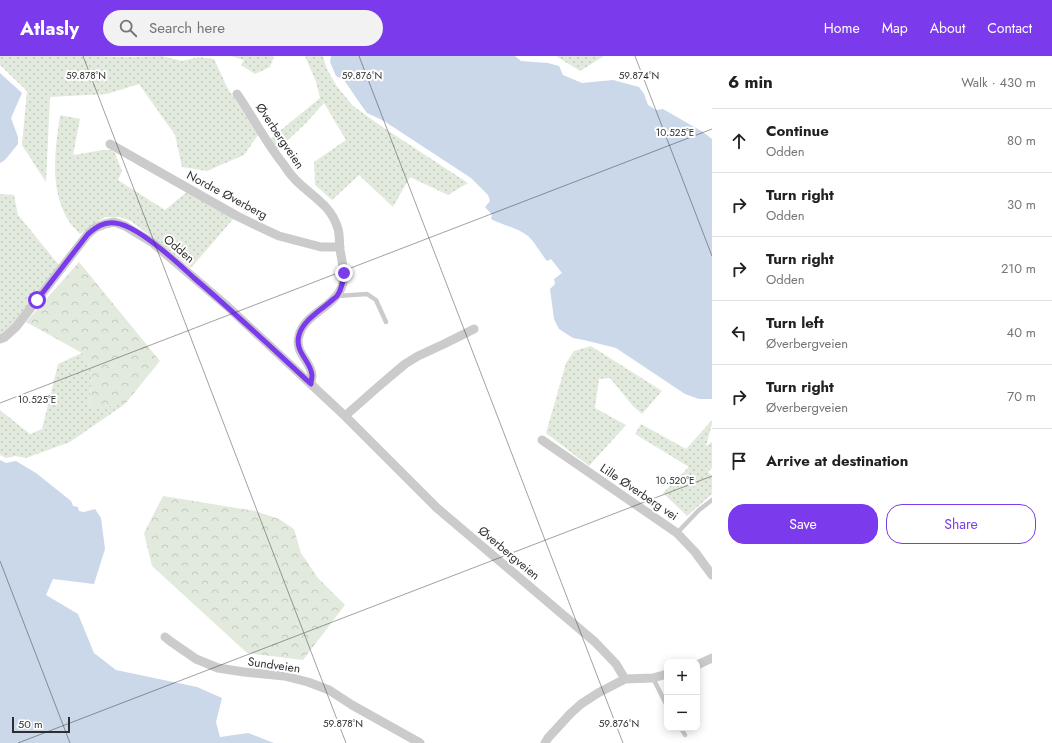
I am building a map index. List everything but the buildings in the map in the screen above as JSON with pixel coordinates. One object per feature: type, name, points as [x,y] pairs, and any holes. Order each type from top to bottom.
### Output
[{"type":"street","name":"Øverbergveien","points":[[237,94],[283,165],[300,185],[320,200],[327,208],[338,228],[344,273],[342,284],[337,296]]},
{"type":"street","name":"Nordre Øverberg","points":[[110,144],[237,216],[279,236],[321,247],[340,247]]},
{"type":"street","name":"Odden","points":[[0,339],[5,337],[16,327],[88,234],[95,228],[114,222],[125,226],[153,243],[227,306],[311,384]]},
{"type":"street","points":[[311,384],[312,375],[310,367],[301,354],[298,337],[300,331],[306,323],[337,296]]},
{"type":"street","points":[[345,416],[404,364],[474,329]]},
{"type":"street","name":"Øverbergveien","points":[[311,384],[437,508],[595,642],[616,664],[625,679]]},
{"type":"street","name":"Lille Øverberg vei","points":[[542,440],[677,533],[695,552],[712,575]]},
{"type":"street","name":"Sundveien","points":[[165,637],[196,659],[218,668],[284,676],[308,682],[329,690],[352,705],[420,743]]},
{"type":"street","points":[[700,664],[712,658]]},
{"type":"street","points":[[545,743],[570,714],[581,704],[598,693],[625,679],[652,678],[664,675]]},
{"type":"lane","points":[[337,296],[367,294],[376,300],[386,322]]},
{"type":"lane","points":[[677,533],[712,500]]},
{"type":"lane","points":[[652,678],[664,700]]},
{"type":"lane","points":[[683,731],[685,735]]},
{"type":"green space","points":[[0,56],[162,56],[182,61],[198,57],[214,59],[227,87],[258,135],[244,155],[207,171],[182,167],[175,135],[139,84],[107,94],[50,97],[46,182],[22,145],[27,91],[0,65]]},
{"type":"green space","points":[[230,56],[274,57],[270,67],[255,74],[241,65],[244,60]]},
{"type":"green space","points":[[305,56],[323,56],[327,69],[336,85],[352,105],[381,126],[468,183],[448,195],[410,177],[393,207],[359,175],[332,200],[315,185],[314,162],[346,140],[324,103],[304,125],[278,149],[270,139],[320,98],[316,82]]},
{"type":"green space","points":[[556,56],[604,56],[580,71]]},
{"type":"green space","points":[[60,115],[80,119],[73,155],[111,150],[115,153],[122,171],[118,180],[165,210],[188,191],[234,218],[191,268],[131,221],[120,217],[105,217],[80,234],[69,222],[58,195],[55,155]]},
{"type":"green space","points":[[0,194],[14,195],[18,215],[59,265],[5,335],[0,337]]},
{"type":"green space","points":[[79,262],[160,361],[125,404],[89,409],[92,371],[82,353],[26,322]]},
{"type":"green space","points":[[591,346],[662,391],[642,414],[633,406],[610,378],[599,379],[595,408],[626,425],[589,466],[546,433],[566,363],[574,351]]},
{"type":"green space","points":[[82,353],[92,371],[89,408],[125,404],[70,442],[26,458],[15,456],[6,458],[0,455],[0,410],[30,434],[42,429],[58,364]]},
{"type":"green space","points":[[712,420],[706,446],[712,442],[712,468],[708,472],[712,476],[712,494],[687,516],[663,493],[689,467],[635,434],[641,424],[686,449]]},
{"type":"green space","points":[[163,496],[255,511],[279,519],[294,529],[301,553],[318,578],[345,605],[303,660],[247,653],[152,566],[144,533]]},
{"type":"water","points":[[331,56],[515,56],[521,61],[548,63],[559,66],[563,75],[582,83],[613,80],[639,87],[644,94],[648,105],[656,110],[663,109],[703,132],[712,139],[712,399],[699,399],[685,394],[616,348],[573,338],[559,329],[554,319],[550,289],[555,284],[554,279],[562,273],[551,259],[547,261],[524,233],[491,219],[492,215],[485,207],[490,201],[488,195],[471,178],[384,121],[367,113],[344,80],[336,76],[330,62]]},
{"type":"water","points":[[0,73],[22,93],[11,118],[18,137],[18,144],[5,160],[0,163]]},
{"type":"water","points":[[0,460],[6,463],[16,461],[36,473],[71,501],[73,506],[78,507],[79,511],[84,512],[95,509],[101,518],[105,549],[94,584],[53,579],[46,595],[78,614],[94,653],[116,670],[197,687],[222,698],[216,722],[220,737],[248,733],[274,743],[0,743]]},
{"type":"route","points":[[37,300],[88,234],[95,228],[114,222],[125,226],[153,243],[181,266],[227,306],[311,384],[312,375],[310,367],[301,354],[298,337],[300,331],[306,323],[337,296],[342,284],[344,273]]}]
